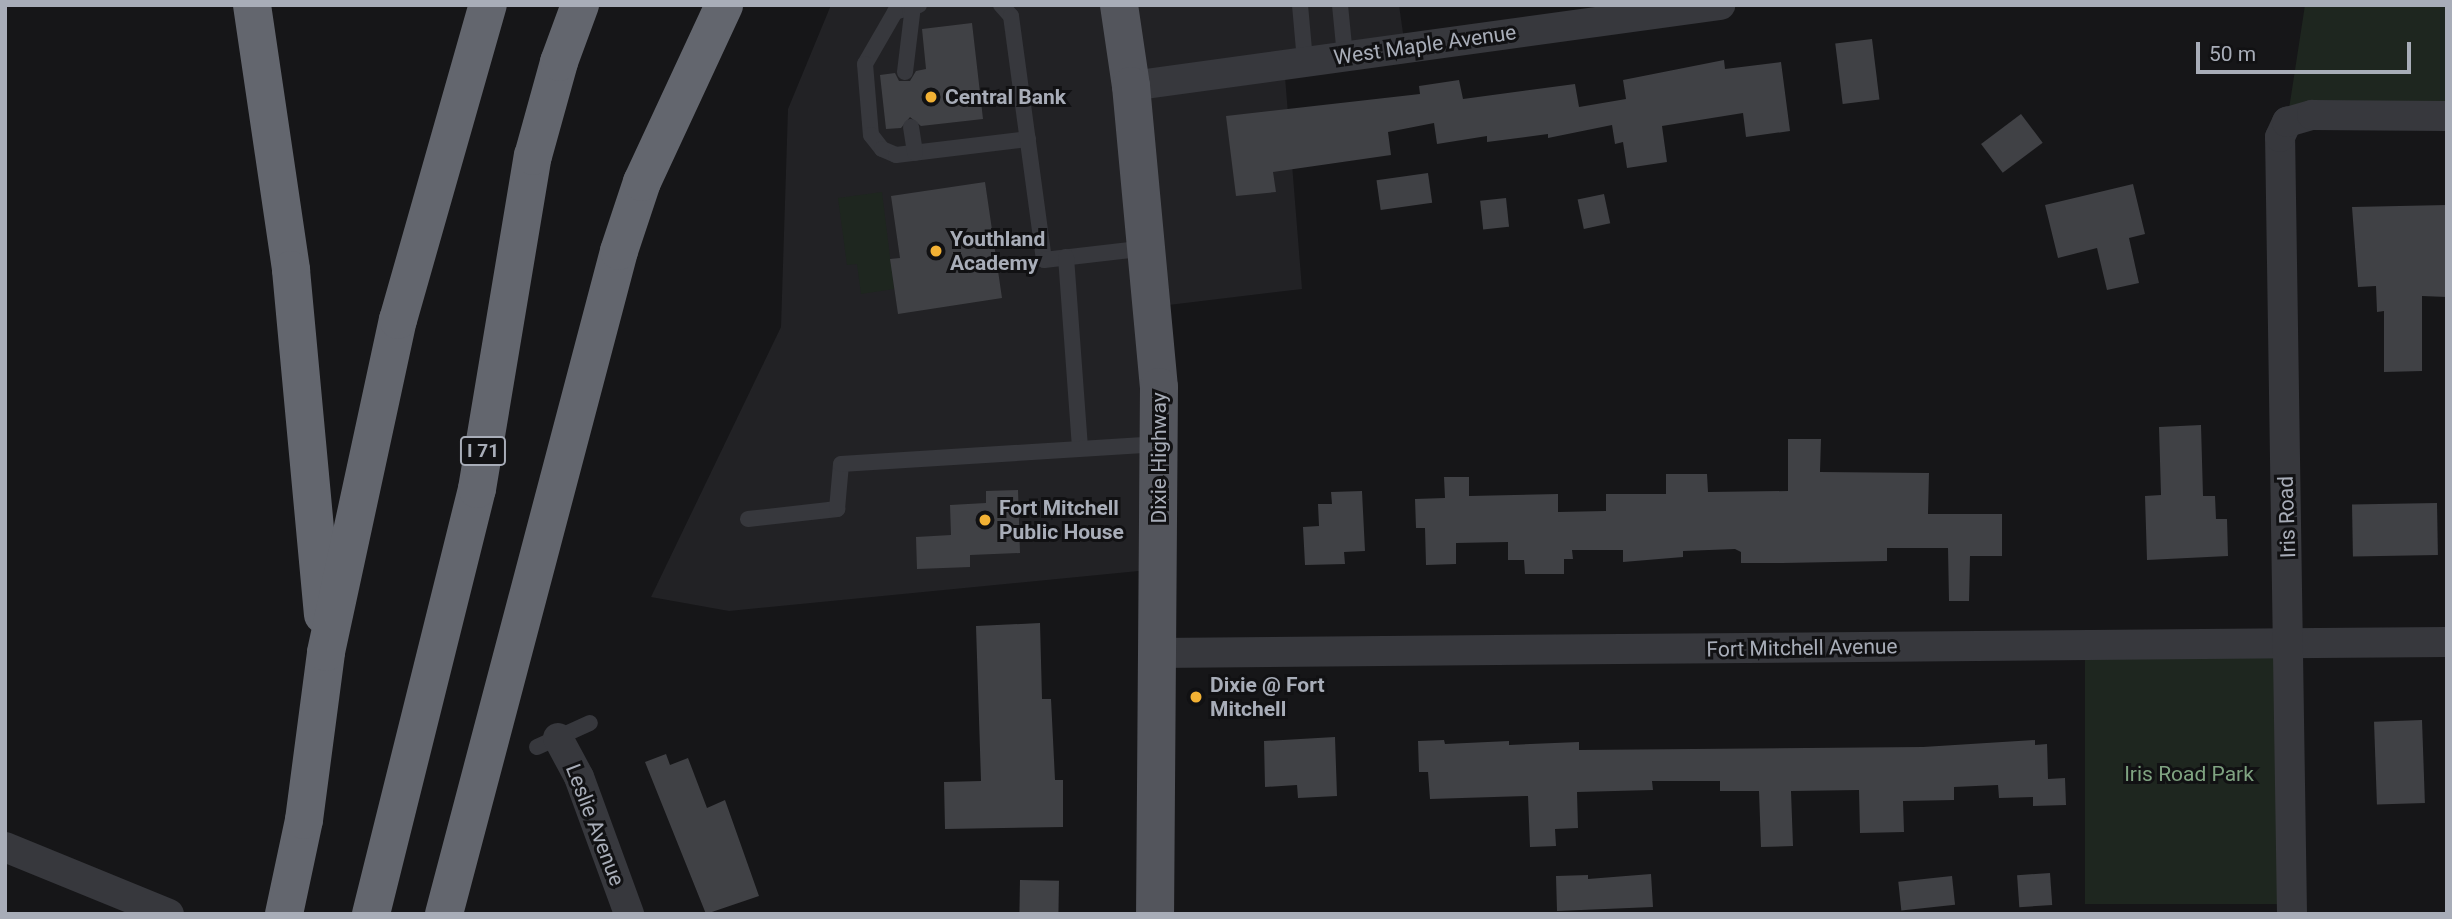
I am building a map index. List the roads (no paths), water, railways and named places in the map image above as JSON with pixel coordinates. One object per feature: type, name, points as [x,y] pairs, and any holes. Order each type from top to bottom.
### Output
[{"type":"highway","points":[[251,5],[291,270],[326,652]]},
{"type":"highway","points":[[284,914],[295,864],[326,652],[398,320],[488,5]]},
{"type":"highway","name":"I 71","points":[[372,904],[477,489],[533,156],[559,62],[580,5]]},
{"type":"highway","points":[[443,914],[619,251],[642,182],[724,5]]},
{"type":"main road","name":"Dixie Highway","points":[[1119,5],[1131,86],[1159,387],[1155,914]]},
{"type":"street","name":"West Maple Avenue","points":[[1131,86],[1720,5]]},
{"type":"street","name":"Iris Road","points":[[2292,914],[2291,644],[2280,137],[2287,122],[2312,115],[2447,116]]},
{"type":"street","name":"Fort Mitchell Avenue","points":[[1157,653],[2447,642]]},
{"type":"street","name":"Leslie Avenue","points":[[548,743],[579,777],[629,914]]},
{"type":"street","points":[[5,847],[169,914]]},
{"type":"lane","points":[[1001,5],[1011,16],[1044,260],[1146,248]]},
{"type":"lane","points":[[1300,5],[1305,61]]},
{"type":"lane","points":[[1340,5],[1345,56]]},
{"type":"lane","points":[[905,72],[916,6],[895,12],[865,64],[863,78],[872,135],[882,149],[896,155],[1028,139]]},
{"type":"lane","points":[[911,127],[915,153]]},
{"type":"lane","points":[[1066,257],[1080,448]]},
{"type":"lane","points":[[748,519],[837,509],[841,464],[1159,444]]},
{"type":"lane","points":[[548,743],[590,723]]},
{"type":"place","name":"Central Bank","points":[[931,97]]},
{"type":"place","name":"Youthland Academy","points":[[936,251]]},
{"type":"place","name":"Fort Mitchell Public House","points":[[985,520]]},
{"type":"place","name":"Dixie @ Fort Mitchell","points":[[1196,697]]},
{"type":"park label","name":"Iris Road Park","points":[[2189,774]]}]
